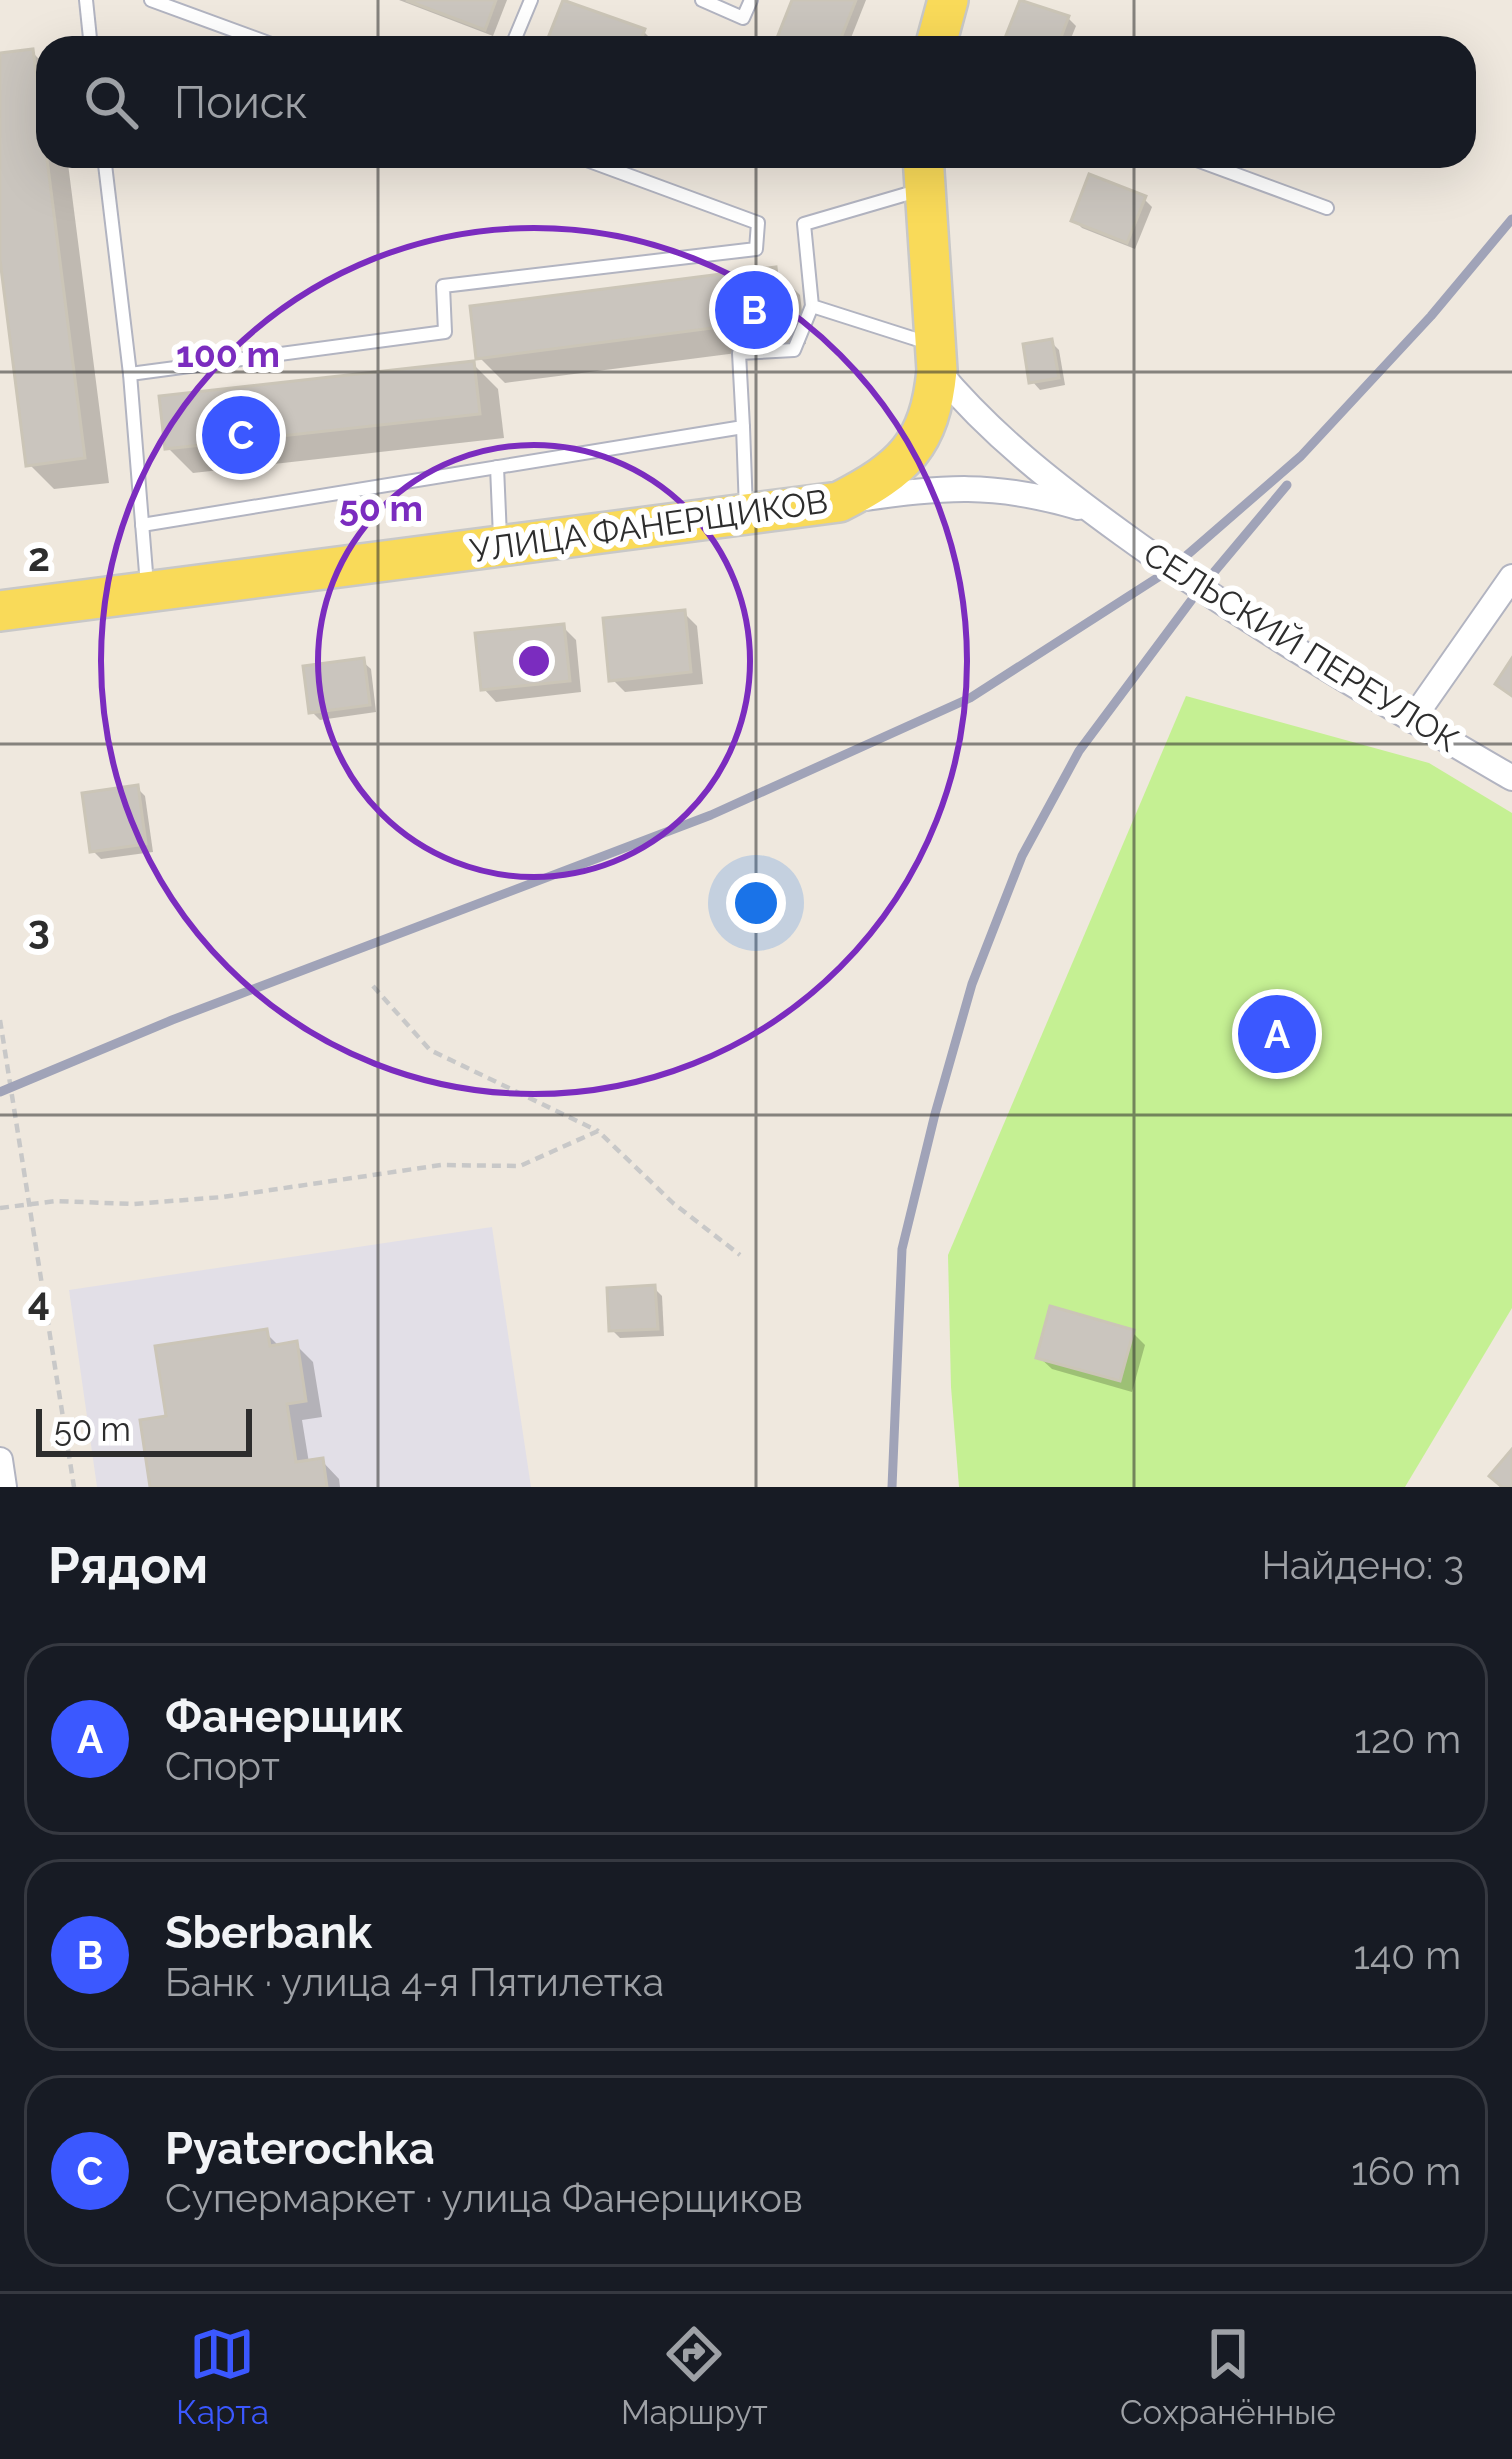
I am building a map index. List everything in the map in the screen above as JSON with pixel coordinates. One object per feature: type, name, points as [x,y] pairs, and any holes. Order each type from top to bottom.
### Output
[{"type":"main road","points":[[938,36],[948,0]]},
{"type":"main road","name":"УЛИЦА ФАНЕРЩИКОВ","points":[[0,611],[839,502],[879,482],[905,460],[934,404],[936,358],[923,172]]},
{"type":"street","name":"СЕЛЬСКИЙ ПЕРЕУЛОК","points":[[936,358],[973,413],[1024,460],[1199,590],[1512,778]]},
{"type":"street","name":"СЕЛЬСКИЙ ПЕРЕУЛОК","points":[[839,502],[946,487],[1000,488],[1092,511]]},
{"type":"street","points":[[1412,720],[1512,577]]},
{"type":"street","points":[[0,1460],[4,1487]]},
{"type":"lane","points":[[86,0],[90,36]]},
{"type":"lane","points":[[151,0],[249,36]]},
{"type":"lane","points":[[517,36],[531,0]]},
{"type":"lane","points":[[701,0],[743,17],[751,0]]},
{"type":"lane","points":[[105,168],[130,374],[148,592]]},
{"type":"lane","points":[[130,374],[445,332],[443,286],[756,249],[758,223],[609,168]]},
{"type":"lane","points":[[1219,168],[1327,208]]},
{"type":"lane","points":[[746,514],[739,353],[794,350],[812,306],[804,224],[923,172]]},
{"type":"lane","points":[[812,306],[936,358]]},
{"type":"lane","points":[[142,525],[743,427]]},
{"type":"lane","points":[[497,467],[500,546]]},
{"type":"path","points":[[373,986],[430,1050],[598,1131],[673,1203],[740,1255]]},
{"type":"path","points":[[0,1020],[74,1487]]},
{"type":"path","points":[[0,1208],[200,1199],[441,1165],[520,1166],[598,1131]]},
{"type":"shaded area","points":[[492,1227],[531,1487],[97,1487],[69,1290]]},
{"type":"green space","points":[[1186,696],[1429,763],[1512,813],[1512,1308],[1405,1487],[959,1487],[948,1255]]},
{"type":"building","points":[[406,0],[496,0],[485,30]]},
{"type":"building","points":[[563,0],[645,29],[642,36],[549,36]]},
{"type":"building","points":[[792,0],[856,0],[842,36],[778,36]]},
{"type":"building","points":[[1020,0],[1069,16],[1062,36],[1006,36]]},
{"type":"building","points":[[33,49],[36,168],[48,168],[85,458],[26,466],[0,260],[0,53]]},
{"type":"building","points":[[1089,174],[1146,196],[1127,243],[1071,221]]},
{"type":"building","points":[[776,267],[782,319],[476,359],[470,306]]},
{"type":"building","points":[[1052,339],[1059,378],[1029,383],[1023,344]]},
{"type":"building","points":[[474,361],[480,414],[165,449],[159,396]]},
{"type":"building","points":[[685,610],[691,672],[609,681],[603,618]]},
{"type":"building","points":[[564,624],[570,681],[481,690],[475,633]]},
{"type":"building","points":[[364,658],[370,705],[309,713],[303,666]]},
{"type":"building","points":[[1512,658],[1512,696],[1495,684]]},
{"type":"building","points":[[138,785],[146,844],[90,852],[82,793]]},
{"type":"building","points":[[655,1285],[658,1329],[609,1331],[607,1288]]},
{"type":"building","points":[[1050,1306],[1134,1330],[1120,1381],[1036,1358]]},
{"type":"building","points":[[267,1329],[270,1346],[297,1341],[306,1401],[287,1404],[296,1462],[323,1458],[327,1487],[150,1487],[140,1420],[166,1416],[155,1346]]},
{"type":"building","points":[[1512,1449],[1512,1487],[1502,1487],[1489,1476]]},
{"type":"railway","points":[[0,1092],[172,1020],[711,815],[970,698],[1171,569],[1301,456],[1431,316],[1512,219]]},
{"type":"railway","points":[[892,1487],[902,1249],[972,984],[1022,856],[1079,751],[1199,590],[1287,485]]},
{"type":"place","name":"Sberbank","points":[[754,310]]},
{"type":"place","name":"Pyaterochka","points":[[241,435]]},
{"type":"place","name":"Фанерщик","points":[[1277,1034]]}]
